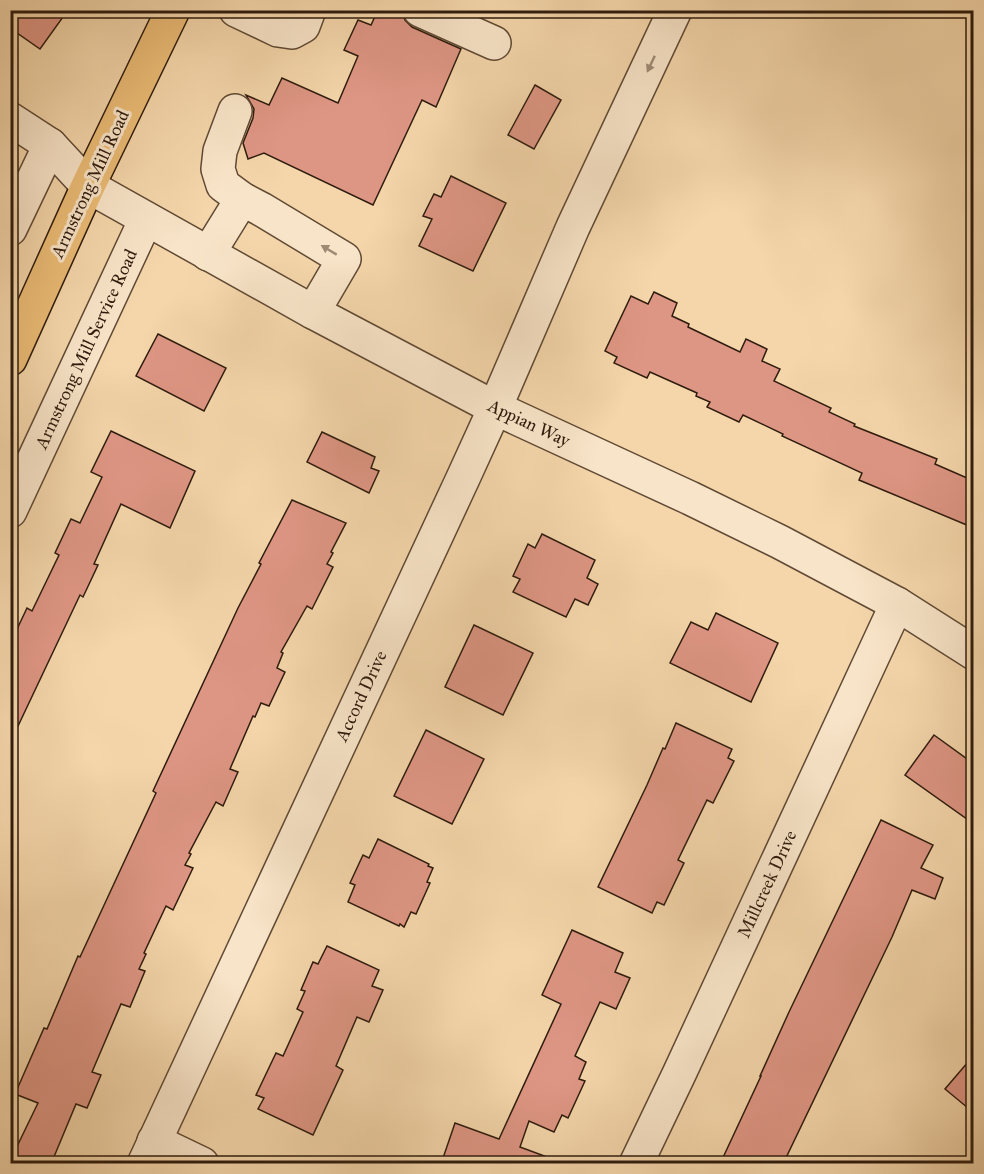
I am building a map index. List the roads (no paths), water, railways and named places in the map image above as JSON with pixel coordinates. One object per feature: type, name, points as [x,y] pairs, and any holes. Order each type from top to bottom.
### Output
[{"type":"main road","name":"Armstrong Mill Road","points":[[10,359],[88,186],[173,10]]},
{"type":"street","points":[[236,10],[278,30],[292,32],[303,26],[309,10]]},
{"type":"street","points":[[420,10],[494,43]]},
{"type":"street","name":"Accord Drive","points":[[149,1152],[495,408],[573,227],[675,10]]},
{"type":"street","points":[[235,111],[220,151],[218,169],[223,185],[242,199],[261,208],[344,259],[313,312]]},
{"type":"street","name":"Appian Way","points":[[10,119],[50,145],[88,186],[208,254],[495,408],[780,542],[897,604],[974,653]]},
{"type":"street","points":[[10,229],[22,174],[50,145]]},
{"type":"street","name":"Appian Way","points":[[22,174],[88,186]]},
{"type":"street","points":[[208,254],[242,199]]},
{"type":"street","name":"Armstrong Mill Service Road","points":[[10,511],[146,219]]},
{"type":"street","name":"Millcreek Drive","points":[[636,1164],[897,604]]},
{"type":"street","points":[[149,1152],[202,1164]]}]
